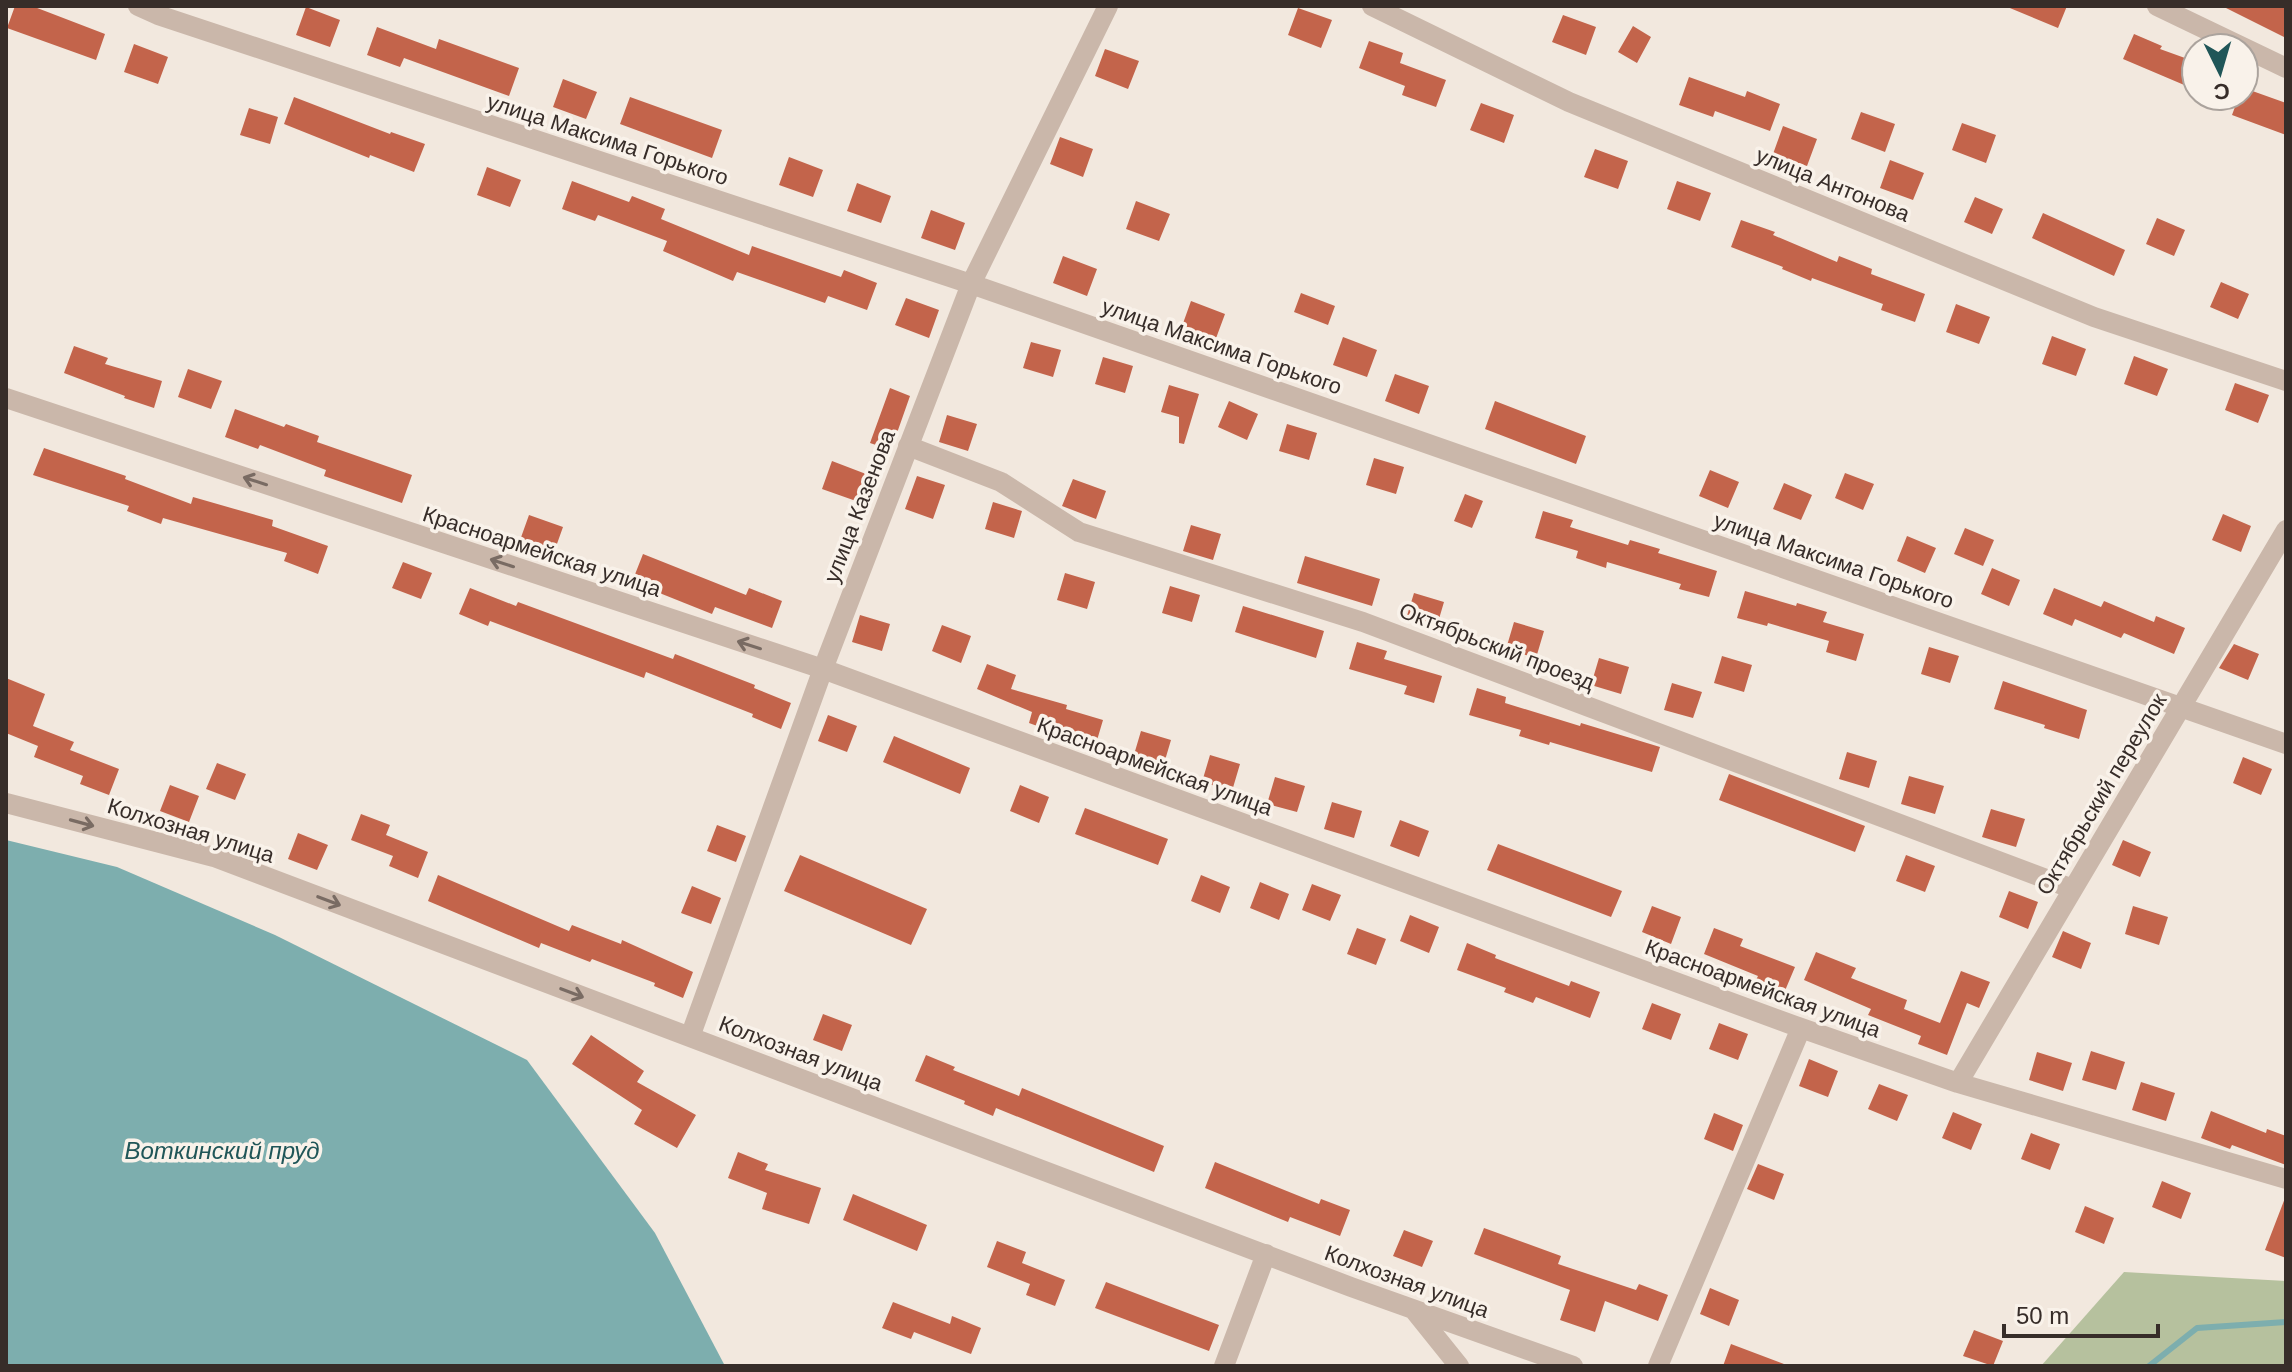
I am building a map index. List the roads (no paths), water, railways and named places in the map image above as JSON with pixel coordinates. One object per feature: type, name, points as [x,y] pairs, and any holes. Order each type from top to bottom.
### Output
[{"type":"street","name":"улица Максима Горького","points":[[138,6],[971,284],[2286,744]]},
{"type":"street","name":"улица Казенова","points":[[690,1037],[823,669],[971,284],[1108,6]]},
{"type":"street","name":"улица Антонова","points":[[1372,6],[1569,102],[2094,317],[2286,381]]},
{"type":"street","points":[[2157,6],[2286,68]]},
{"type":"street","name":"Красноармейская улица","points":[[6,398],[823,669],[1958,1083],[2286,1179]]},
{"type":"street","name":"Октябрьский проезд","points":[[908,446],[1001,482],[1079,532],[1363,622],[2073,889]]},
{"type":"street","name":"Октябрьский переулок","points":[[1958,1083],[2286,530]]},
{"type":"street","name":"Колхозная улица","points":[[6,803],[214,857],[1266,1254],[1573,1366]]},
{"type":"street","points":[[1658,1366],[1801,1028]]},
{"type":"street","points":[[1224,1366],[1266,1254]]},
{"type":"street","points":[[1414,1309],[1459,1366]]},
{"type":"water","name":"Воткинский пруд","points":[[6,840],[117,867],[275,935],[527,1060],[655,1233],[725,1366],[6,1366]]},
{"type":"waterway","points":[[2149,1366],[2197,1328],[2286,1322]]}]
